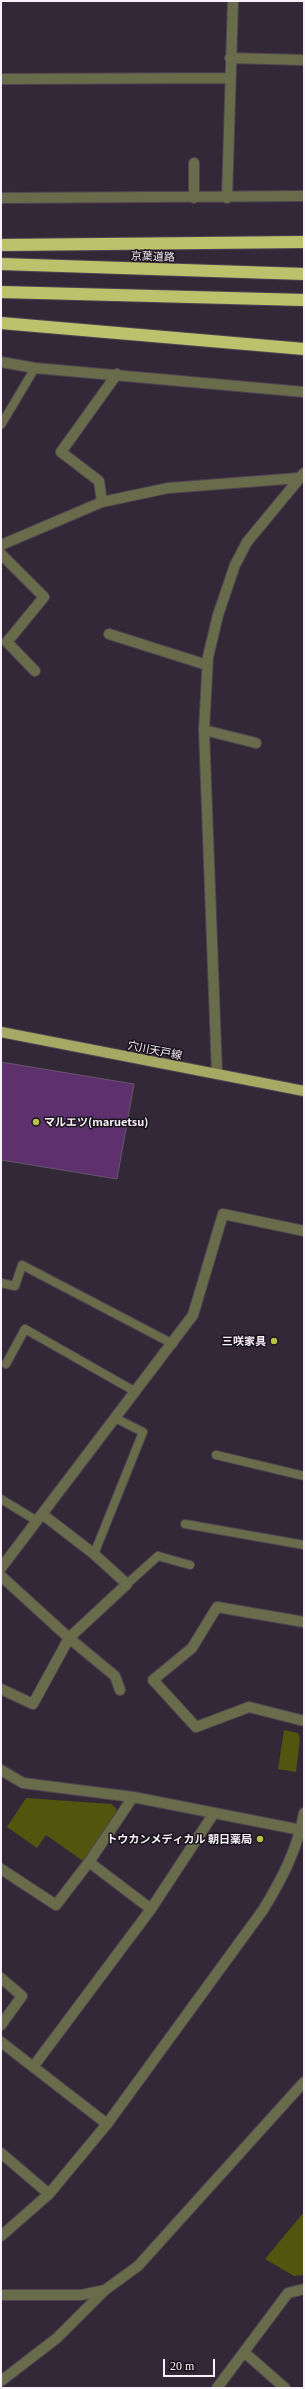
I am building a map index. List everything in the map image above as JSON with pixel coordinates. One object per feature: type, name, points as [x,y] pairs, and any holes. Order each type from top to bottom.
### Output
[{"type":"highway","points":[[1,245],[304,242]]},
{"type":"highway","name":"京葉道路","points":[[1,264],[304,274]]},
{"type":"highway","points":[[1,292],[304,300]]},
{"type":"highway","points":[[1,323],[304,349]]},
{"type":"main road","name":"穴川天戸線","points":[[1,1032],[304,1091]]},
{"type":"street","points":[[227,198],[232,1]]},
{"type":"street","points":[[230,58],[304,60]]},
{"type":"street","points":[[1,79],[230,78]]},
{"type":"street","points":[[194,163],[194,198]]},
{"type":"street","points":[[1,198],[227,198],[304,196]]},
{"type":"street","points":[[1,362],[35,368],[117,374],[304,392]]},
{"type":"street","points":[[102,502],[99,481],[61,452],[117,374]]},
{"type":"street","points":[[1,545],[102,502],[168,488],[301,475]]},
{"type":"street","points":[[217,1074],[204,730],[207,665],[218,615],[235,565],[247,542],[301,475]]},
{"type":"street","points":[[1,554],[44,597],[7,642],[35,671]]},
{"type":"street","points":[[109,634],[207,665]]},
{"type":"street","points":[[204,730],[256,743]]},
{"type":"street","points":[[1,1568],[193,1315],[223,1214],[304,1231]]},
{"type":"street","points":[[1,1689],[33,1704],[69,1638],[127,1584],[94,1554],[40,1518]]},
{"type":"street","points":[[1,1576],[69,1638],[115,1676],[120,1690]]},
{"type":"street","points":[[304,1622],[217,1607],[192,1648],[152,1680],[196,1727],[249,1707],[304,1721]]},
{"type":"street","points":[[1,1770],[23,1783],[66,1790],[133,1797],[301,1830]]},
{"type":"street","points":[[1,1869],[56,1905],[90,1862],[133,1797]]},
{"type":"street","points":[[33,2067],[151,1909],[214,1813]]},
{"type":"street","points":[[1,2236],[49,2194],[108,2124],[263,1910],[279,1884],[301,1830],[304,1813]]},
{"type":"street","points":[[90,1862],[151,1909]]},
{"type":"street","points":[[1,1978],[22,1996],[1,2025]]},
{"type":"street","points":[[1,2042],[108,2124]]},
{"type":"street","points":[[1,2381],[57,2338],[105,2290],[138,2266],[304,2082]]},
{"type":"street","points":[[1,2153],[49,2194]]},
{"type":"street","points":[[217,2388],[288,2293],[304,2289]]},
{"type":"street","points":[[1,2295],[81,2296],[105,2290]]},
{"type":"street","points":[[244,2352],[285,2388]]},
{"type":"lane","points":[[1,425],[35,368]]},
{"type":"lane","points":[[1,1283],[15,1286],[22,1265],[172,1344]]},
{"type":"lane","points":[[6,1364],[25,1329],[136,1392]]},
{"type":"lane","points":[[94,1554],[143,1432],[115,1418]]},
{"type":"lane","points":[[216,1455],[304,1476]]},
{"type":"lane","points":[[1,1499],[40,1518]]},
{"type":"lane","points":[[185,1524],[304,1545]]},
{"type":"lane","points":[[127,1584],[158,1556],[190,1565]]},
{"type":"shaded area","points":[[284,1730],[298,1733],[300,1739],[296,1772],[278,1769]]},
{"type":"shaded area","points":[[26,1798],[111,1804],[116,1808],[116,1815],[83,1861],[46,1835],[37,1848],[7,1827]]},
{"type":"shaded area","points":[[304,2212],[304,2275],[294,2276],[265,2259]]},
{"type":"building","points":[[1,1062],[134,1084],[117,1179],[1,1160]]},
{"type":"place","name":"マルエツ(maruetsu)","points":[[36,1122]]},
{"type":"place","name":"三咲家具","points":[[274,1341]]},
{"type":"place","name":"トウカンメディカル 朝日薬局","points":[[260,1839]]}]
